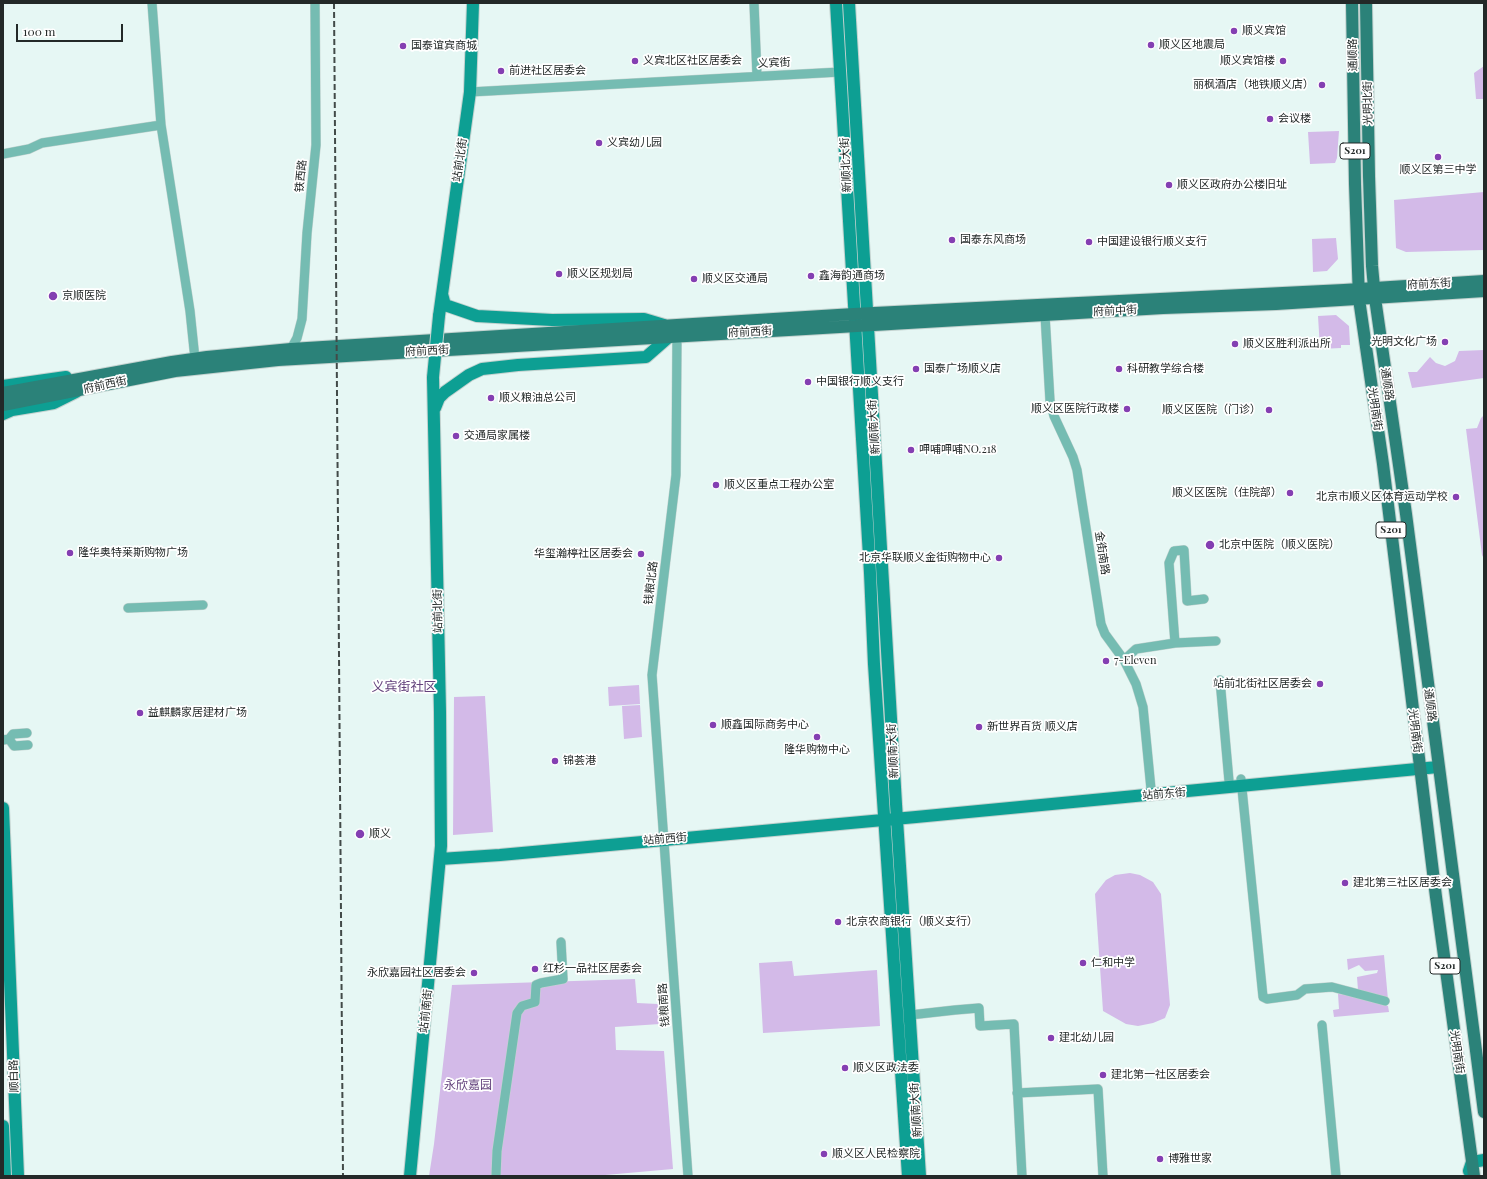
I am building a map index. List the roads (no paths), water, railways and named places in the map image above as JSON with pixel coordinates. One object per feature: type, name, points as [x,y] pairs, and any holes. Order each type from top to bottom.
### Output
[{"type":"main road","name":"站前北街","points":[[441,852],[440,712],[433,377],[439,316],[470,92],[473,3]]},
{"type":"main road","name":"新顺北大街","points":[[836,3],[854,326]]},
{"type":"main road","name":"新顺北大街","points":[[849,3],[868,326]]},
{"type":"main road","name":"通顺路","points":[[1352,3],[1358,294]]},
{"type":"main road","name":"光明北街","points":[[1366,3],[1369,176],[1375,292]]},
{"type":"main road","name":"府前东街","points":[[1375,292],[1484,281]]},
{"type":"main road","name":"府前东街","points":[[1375,292],[1484,291]]},
{"type":"main road","name":"府前中街","points":[[854,326],[1045,315],[1375,292]]},
{"type":"main road","name":"通顺路","points":[[1375,292],[1406,514],[1484,1112]]},
{"type":"main road","points":[[434,415],[439,398],[445,392],[469,375],[482,369],[646,356],[672,333],[644,319],[552,320],[477,316],[444,305],[442,293]]},
{"type":"main road","name":"府前中街","points":[[854,314],[1358,294]]},
{"type":"main road","name":"光明南街","points":[[1358,294],[1383,464],[1444,956],[1475,1169]]},
{"type":"main road","name":"府前西街","points":[[3,393],[78,385],[244,362],[672,333],[854,314]]},
{"type":"main road","name":"府前西街","points":[[3,405],[78,385],[195,359],[291,349],[854,326]]},
{"type":"main road","name":"新顺南大街","points":[[854,326],[890,816],[910,1015],[920,1176]]},
{"type":"main road","name":"新顺南大街","points":[[868,326],[908,1176]]},
{"type":"main road","points":[[3,386],[60,376],[78,385],[54,403],[12,410],[3,414]]},
{"type":"main road","name":"站前东街","points":[[890,816],[1438,763]]},
{"type":"main road","name":"站前东街","points":[[890,816],[1152,789],[1237,782]]},
{"type":"main road","name":"顺白路","points":[[3,808],[18,1176]]},
{"type":"main road","name":"站前西街","points":[[441,852],[664,836],[890,816]]},
{"type":"main road","name":"站前南街","points":[[410,1176],[441,852]]},
{"type":"main road","points":[[3,1126],[5,1176]]},
{"type":"main road","points":[[3,1135],[16,1135]]},
{"type":"street","points":[[152,3],[161,125],[190,311],[195,359]]},
{"type":"street","name":"铁西路","points":[[291,349],[297,338],[302,319],[307,232],[316,145],[315,3]]},
{"type":"street","points":[[754,3],[757,76]]},
{"type":"street","name":"义宾街","points":[[470,92],[840,72]]},
{"type":"street","points":[[3,154],[29,149],[42,143],[161,125]]},
{"type":"street","name":"金街南路","points":[[1045,315],[1050,401],[1054,416],[1073,457],[1077,470],[1101,624],[1105,634],[1124,660],[1136,684],[1143,707],[1152,789]]},
{"type":"street","name":"钱粮北路","points":[[664,836],[652,675],[676,475],[672,333]]},
{"type":"street","points":[[1175,643],[1169,563],[1174,551],[1184,550],[1187,601],[1204,599]]},
{"type":"street","points":[[128,608],[203,605]]},
{"type":"street","points":[[1124,660],[1136,649],[1175,643],[1216,640]]},
{"type":"street","points":[[1220,680],[1237,782],[1262,997],[1267,999],[1297,995],[1305,989],[1332,987],[1385,1002]]},
{"type":"street","points":[[27,733],[13,734],[6,740],[14,746],[28,745]]},
{"type":"street","name":"钱粮南路","points":[[664,836],[688,1176]]},
{"type":"street","points":[[496,1176],[497,1151],[517,1013],[522,1006],[535,1002],[536,985],[563,979],[561,942]]},
{"type":"street","points":[[910,1015],[979,1008],[980,1026],[1014,1024],[1022,1176]]},
{"type":"street","points":[[1322,1025],[1336,1176]]},
{"type":"street","points":[[1017,1093],[1098,1089],[1103,1176]]},
{"type":"railway","points":[[334,3],[343,1176]]},
{"type":"place","name":"顺义宾馆","points":[[1234,31]]},
{"type":"place","name":"顺义区地震局","points":[[1151,45]]},
{"type":"place","name":"国泰谊宾商城","points":[[403,46]]},
{"type":"place","name":"义宾北区社区居委会","points":[[635,61]]},
{"type":"place","name":"顺义宾馆楼","points":[[1283,61]]},
{"type":"place","name":"前进社区居委会","points":[[501,71]]},
{"type":"place","name":"丽枫酒店（地铁顺义店）","points":[[1322,85]]},
{"type":"place","name":"会议楼","points":[[1270,119]]},
{"type":"place","name":"义宾幼儿园","points":[[599,143]]},
{"type":"place","name":"顺义区第三中学","points":[[1438,157]]},
{"type":"place","name":"顺义区政府办公楼旧址","points":[[1169,185]]},
{"type":"place","name":"国泰东风商场","points":[[952,240]]},
{"type":"place","name":"中国建设银行顺义支行","points":[[1089,242]]},
{"type":"place","name":"顺义区规划局","points":[[559,274]]},
{"type":"place","name":"鑫海韵通商场","points":[[811,276]]},
{"type":"place","name":"顺义区交通局","points":[[694,279]]},
{"type":"place","name":"京顺医院","points":[[53,296]]},
{"type":"place","name":"光明文化广场","points":[[1445,342]]},
{"type":"place","name":"顺义区胜利派出所","points":[[1235,344]]},
{"type":"place","name":"国泰广场顺义店","points":[[916,369]]},
{"type":"place","name":"科研教学综合楼","points":[[1119,369]]},
{"type":"place","name":"中国银行顺义支行","points":[[808,382]]},
{"type":"place","name":"顺义粮油总公司","points":[[491,398]]},
{"type":"place","name":"顺义区医院行政楼","points":[[1127,409]]},
{"type":"place","name":"顺义区医院（门诊）","points":[[1269,410]]},
{"type":"place","name":"交通局家属楼","points":[[456,436]]},
{"type":"place","name":"呷哺呷哺NO.218","points":[[911,450]]},
{"type":"place","name":"顺义区重点工程办公室","points":[[716,485]]},
{"type":"place","name":"顺义区医院（住院部）","points":[[1290,493]]},
{"type":"place","name":"北京市顺义区体育运动学校","points":[[1456,497]]},
{"type":"place","name":"北京中医院（顺义医院）","points":[[1210,545]]},
{"type":"place","name":"隆华奥特莱斯购物广场","points":[[70,553]]},
{"type":"place","name":"华玺瀚楟社区居委会","points":[[641,554]]},
{"type":"place","name":"北京华联顺义金街购物中心","points":[[999,558]]},
{"type":"place","name":"7-Eleven","points":[[1106,661]]},
{"type":"place","name":"站前北街社区居委会","points":[[1320,684]]},
{"type":"place","name":"益麒麟家居建材广场","points":[[140,713]]},
{"type":"place","name":"顺鑫国际商务中心","points":[[713,725]]},
{"type":"place","name":"新世界百货 顺义店","points":[[979,727]]},
{"type":"place","name":"隆华购物中心","points":[[817,737]]},
{"type":"place","name":"锦荟港","points":[[555,761]]},
{"type":"place","name":"顺义","points":[[360,834]]},
{"type":"place","name":"建北第三社区居委会","points":[[1345,883]]},
{"type":"place","name":"北京农商银行（顺义支行）","points":[[838,922]]},
{"type":"place","name":"仁和中学","points":[[1083,963]]},
{"type":"place","name":"红杉一品社区居委会","points":[[535,969]]},
{"type":"place","name":"永欣嘉园社区居委会","points":[[474,973]]},
{"type":"place","name":"建北幼儿园","points":[[1051,1038]]},
{"type":"place","name":"顺义区政法委","points":[[845,1068]]},
{"type":"place","name":"建北第一社区居委会","points":[[1103,1075]]},
{"type":"place","name":"顺义区人民检察院","points":[[824,1154]]},
{"type":"place","name":"博雅世家","points":[[1160,1159]]},
{"type":"district","name":"义宾街社区","points":[[404,687]]},
{"type":"district","name":"永欣嘉园","points":[[468,1085]]}]
